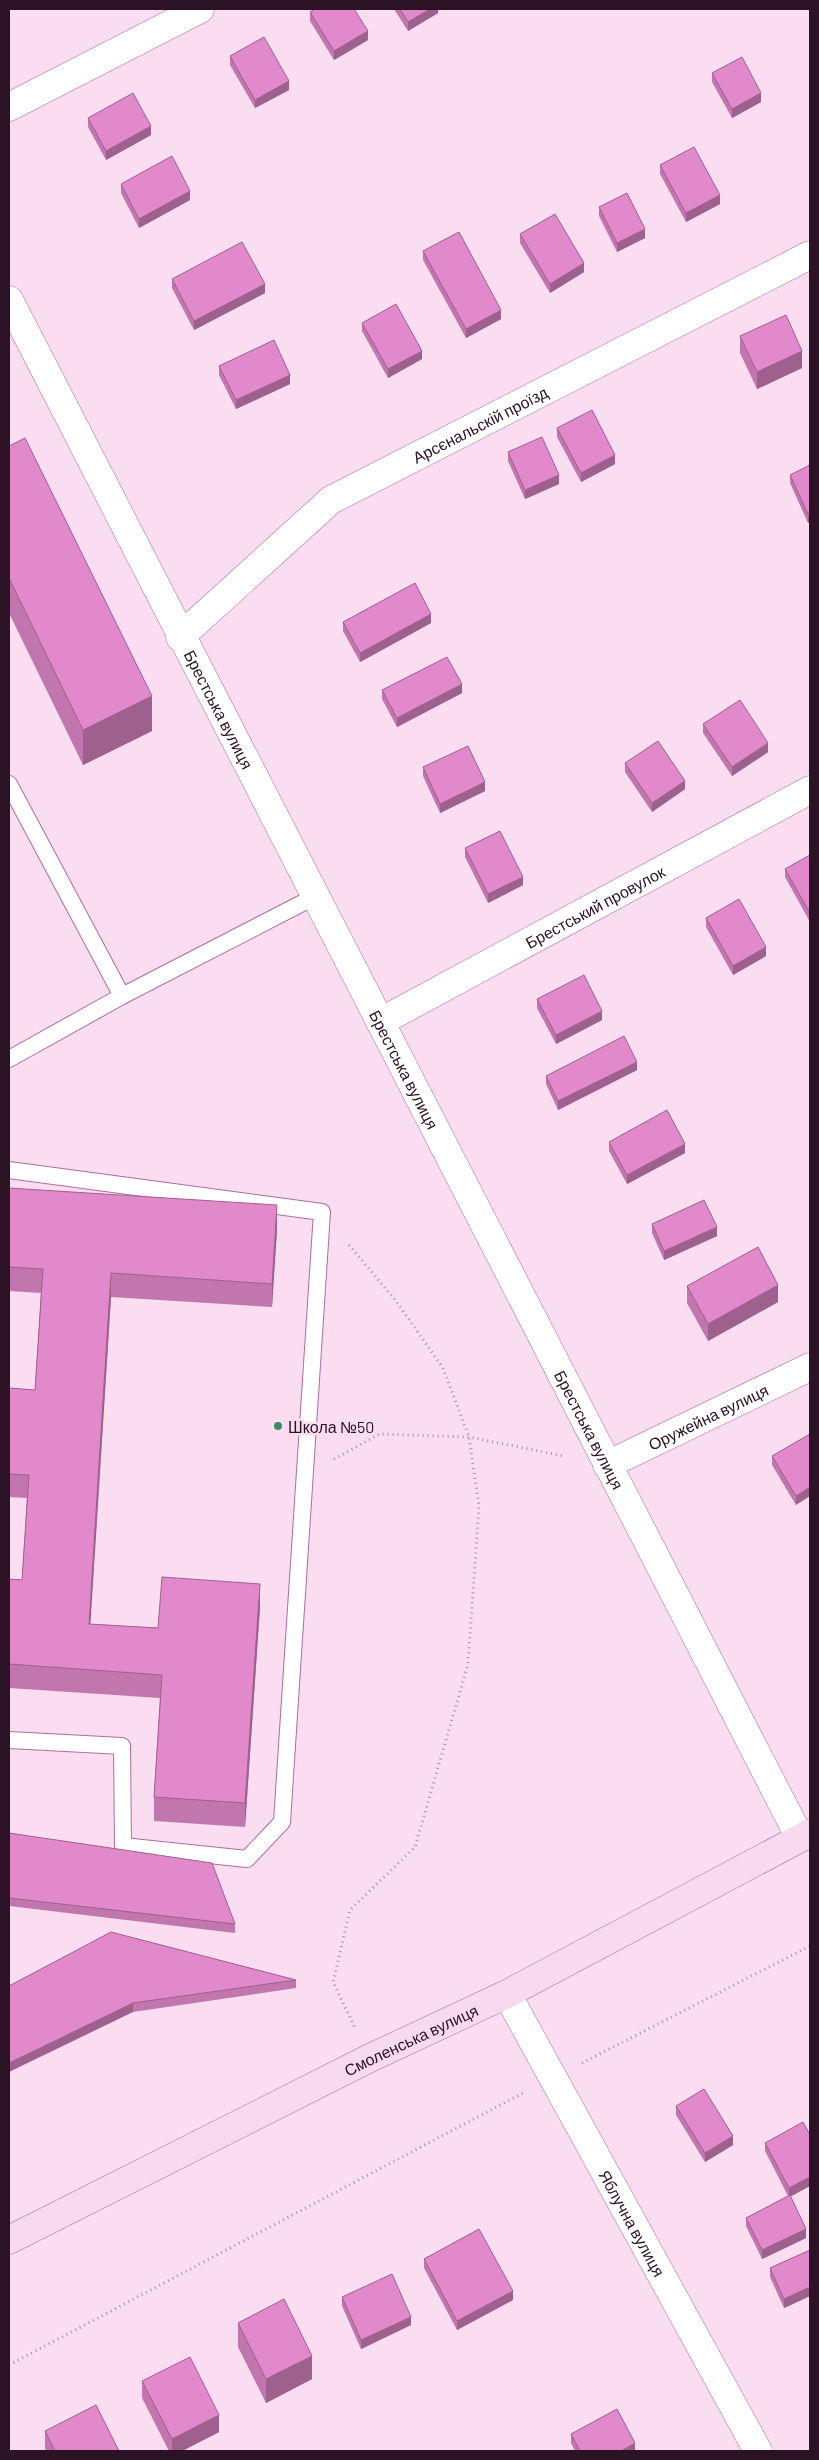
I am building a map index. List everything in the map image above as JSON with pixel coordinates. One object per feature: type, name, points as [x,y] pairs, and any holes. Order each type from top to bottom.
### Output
[{"type":"street","points":[[9,107],[200,9]]},
{"type":"street","name":"Арсєнальскій проїзд","points":[[180,637],[331,500],[810,255]]},
{"type":"street","name":"Брестська вулиця","points":[[9,300],[180,637],[607,1465],[805,1835]]},
{"type":"street","name":"Брестський провулок","points":[[380,1022],[810,790]]},
{"type":"street","name":"Оружейна вулиця","points":[[607,1465],[810,1367]]},
{"type":"street","name":"Смоленська вулиця","points":[[9,2240],[370,2058],[507,1994],[805,1835]]},
{"type":"street","name":"Яблучна вулиця","points":[[507,1994],[758,2451]]},
{"type":"lane","points":[[9,784],[122,996]]},
{"type":"lane","points":[[9,1059],[122,996],[314,897]]},
{"type":"lane","points":[[9,1170],[322,1212],[282,1822],[247,1860],[123,1846],[122,1746],[9,1740]]},
{"type":"path","points":[[322,1212],[396,1301],[443,1368],[469,1437],[479,1506],[468,1664],[416,1848],[350,1910],[333,1982],[370,2058]]},
{"type":"path","points":[[304,1475],[380,1434],[469,1437],[607,1465]]},
{"type":"path","points":[[9,2364],[553,2078],[810,1946]]},
{"type":"building","points":[[315,9],[354,9],[368,31],[334,51],[310,12]]},
{"type":"building","points":[[400,9],[430,9],[408,22]]},
{"type":"building","points":[[264,37],[289,81],[255,100],[230,56]]},
{"type":"building","points":[[742,57],[761,93],[732,109],[712,73]]},
{"type":"building","points":[[133,93],[151,126],[106,151],[88,118]]},
{"type":"building","points":[[694,147],[720,195],[686,213],[660,165]]},
{"type":"building","points":[[172,156],[190,191],[139,219],[121,184]]},
{"type":"building","points":[[627,193],[645,229],[617,243],[599,207]]},
{"type":"building","points":[[555,214],[584,263],[550,284],[520,234]]},
{"type":"building","points":[[459,232],[501,310],[466,329],[423,251]]},
{"type":"building","points":[[242,242],[265,284],[194,321],[172,279]]},
{"type":"building","points":[[396,304],[422,351],[388,369],[362,323]]},
{"type":"building","points":[[786,315],[802,351],[757,372],[740,336]]},
{"type":"building","points":[[274,340],[290,375],[236,400],[219,366]]},
{"type":"building","points":[[592,410],[615,455],[581,473],[557,428]]},
{"type":"building","points":[[542,437],[559,475],[525,490],[508,452]]},
{"type":"building","points":[[25,438],[152,696],[83,730],[9,578],[9,446]]},
{"type":"building","points":[[810,465],[810,513],[808,514],[790,475]]},
{"type":"building","points":[[415,583],[431,614],[360,653],[343,622]]},
{"type":"building","points":[[447,657],[462,684],[397,718],[382,690]]},
{"type":"building","points":[[740,700],[768,743],[732,767],[703,724]]},
{"type":"building","points":[[658,741],[685,781],[652,803],[625,763]]},
{"type":"building","points":[[468,746],[485,782],[440,804],[423,767]]},
{"type":"building","points":[[500,831],[523,877],[488,894],[465,848]]},
{"type":"building","points":[[810,855],[810,913],[785,869]]},
{"type":"building","points":[[739,899],[766,947],[733,966],[706,918]]},
{"type":"building","points":[[584,975],[602,1011],[556,1035],[537,999]]},
{"type":"building","points":[[624,1036],[637,1062],[558,1101],[546,1076]]},
{"type":"building","points":[[667,1110],[685,1144],[627,1175],[609,1142]]},
{"type":"building","points":[[9,1188],[277,1205],[272,1284],[111,1273],[89,1624],[158,1628],[162,1577],[260,1584],[245,1803],[154,1797],[162,1675],[9,1664],[9,1579],[22,1580],[29,1475],[9,1474],[9,1388],[35,1390],[43,1269],[9,1267]]},
{"type":"building","points":[[704,1200],[717,1227],[664,1251],[652,1224]]},
{"type":"building","points":[[758,1247],[778,1285],[708,1324],[687,1286]]},
{"type":"building","points":[[810,1434],[810,1487],[796,1496],[772,1456]]},
{"type":"building","points":[[9,1833],[212,1863],[235,1924],[9,1898]]},
{"type":"building","points":[[111,1932],[296,1980],[133,2003],[9,2063],[9,1986]]},
{"type":"building","points":[[704,2089],[733,2136],[705,2153],[676,2106]]},
{"type":"building","points":[[803,2122],[810,2135],[810,2177],[789,2188],[765,2143]]},
{"type":"building","points":[[790,2195],[806,2229],[762,2250],[746,2218]]},
{"type":"building","points":[[479,2229],[513,2291],[457,2321],[424,2259]]},
{"type":"building","points":[[810,2250],[810,2287],[784,2299],[770,2268]]},
{"type":"building","points":[[392,2274],[411,2317],[361,2340],[342,2297]]},
{"type":"building","points":[[284,2299],[312,2356],[266,2379],[238,2323]]},
{"type":"building","points":[[190,2357],[219,2415],[172,2439],[142,2381]]},
{"type":"building","points":[[96,2405],[119,2451],[55,2451],[45,2431]]},
{"type":"building","points":[[617,2409],[635,2443],[621,2451],[580,2451],[571,2434]]},
{"type":"place","name":"Школа №50","points":[[278,1426]]}]
